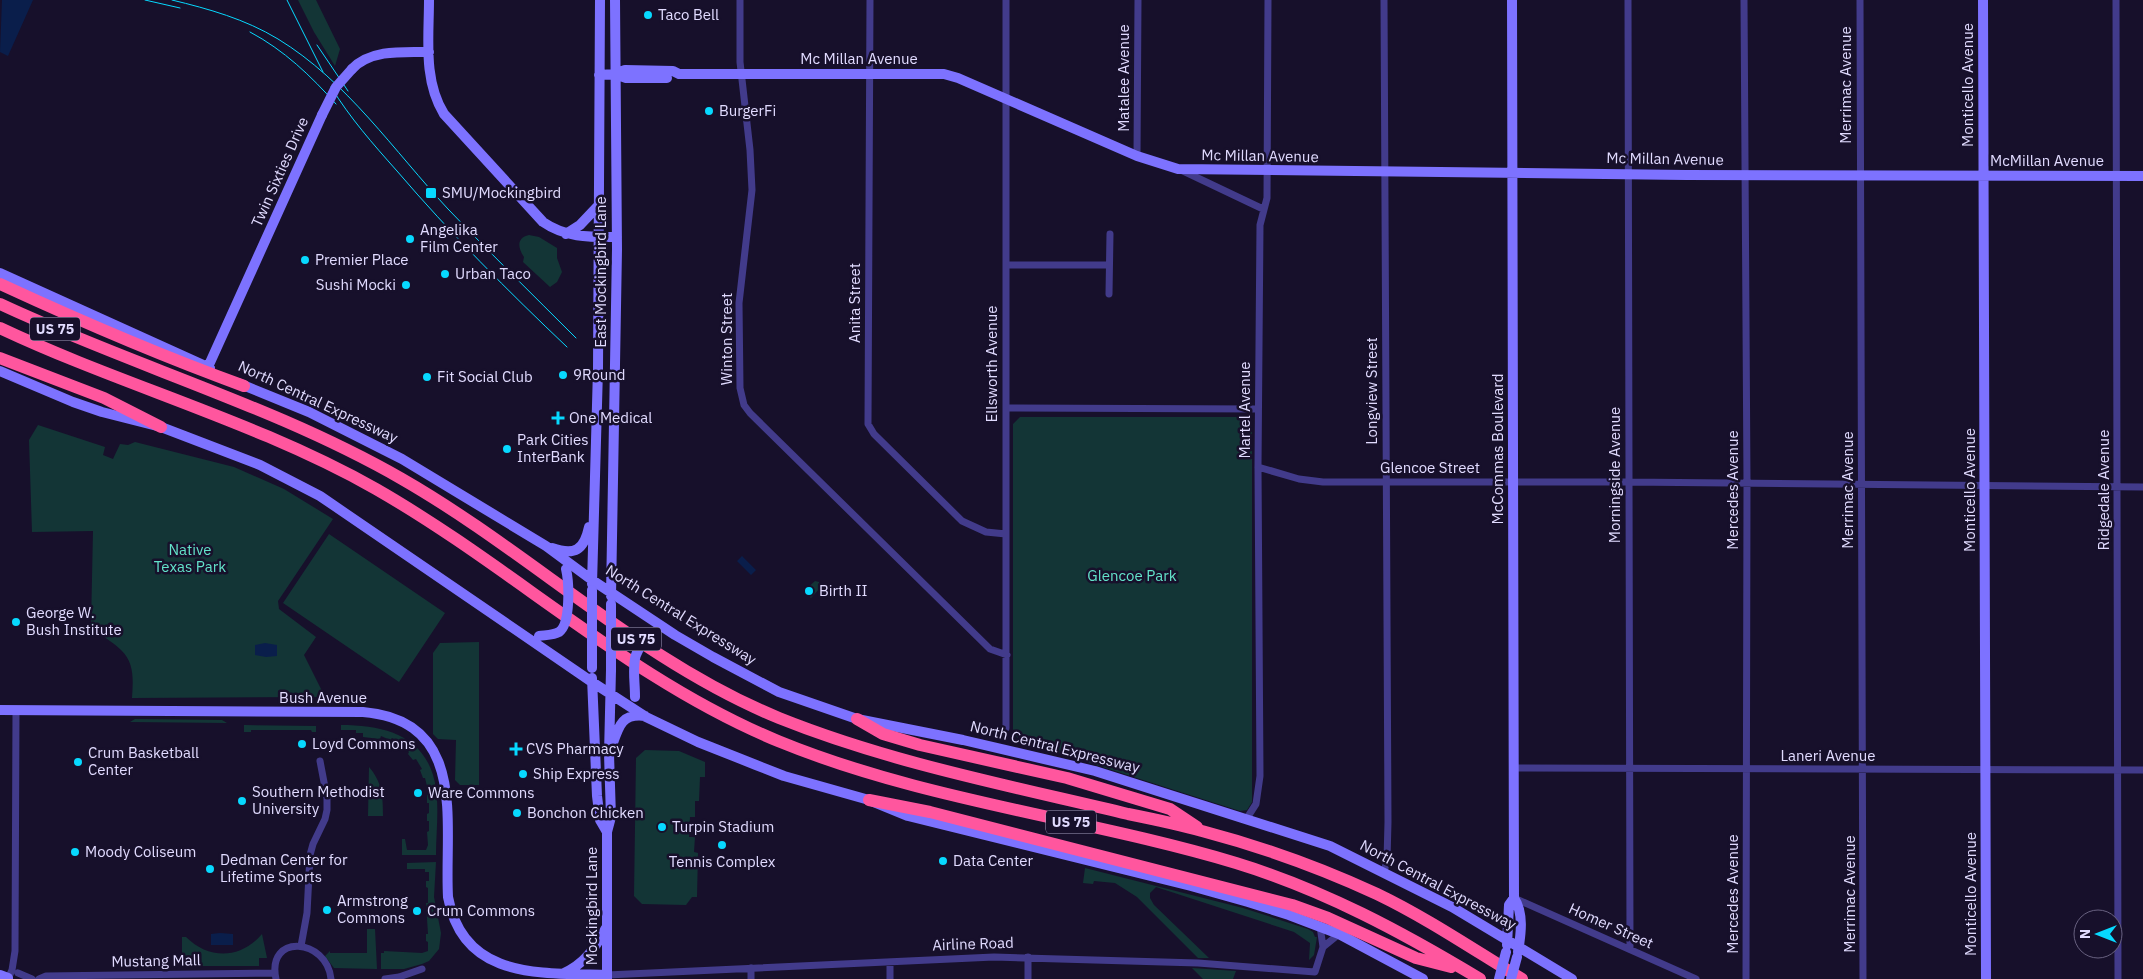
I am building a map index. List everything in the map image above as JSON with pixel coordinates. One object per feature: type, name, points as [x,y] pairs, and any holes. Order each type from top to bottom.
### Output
[{"type":"highway","points":[[0,284],[112,334],[189,366],[244,386]]},
{"type":"highway","name":"North Central Expressway","points":[[0,304],[70,336],[293,425],[400,478],[451,509],[659,655],[736,699],[760,710],[833,739],[890,756],[1203,831],[1324,871],[1379,895],[1522,979]]},
{"type":"highway","name":"US 75","points":[[0,328],[92,368],[283,443],[359,480],[449,534],[646,673],[704,706],[763,735],[817,756],[873,774],[1206,855],[1263,872],[1319,893],[1360,912],[1413,939],[1480,979]]},
{"type":"highway","points":[[0,358],[104,398],[161,428]]},
{"type":"highway","points":[[857,719],[883,734],[902,740],[1068,778],[1170,809],[1203,831]]},
{"type":"highway","points":[[868,800],[939,814],[1292,905],[1328,918],[1416,958],[1466,971]]},
{"type":"main road","points":[[429,0],[433,92],[444,114],[543,222],[554,230],[566,234],[617,237]]},
{"type":"main road","name":"East Mockingbird Lane","points":[[592,682],[593,506],[598,312],[600,0]]},
{"type":"main road","name":"East Mockingbird Lane","points":[[611,693],[611,592],[617,312],[615,0]]},
{"type":"main road","name":"McCommas Boulevard","points":[[1511,979],[1518,952],[1520,907],[1514,898],[1512,0]]},
{"type":"main road","name":"Monticello Avenue","points":[[1983,0],[1986,979]]},
{"type":"main road","name":"Twin Sixties Drive","points":[[208,367],[336,87],[362,60],[393,52],[430,52]]},
{"type":"main road","name":"Mc Millan Avenue","points":[[599,75],[614,74],[625,70],[673,71],[679,74],[944,74],[958,78],[1137,156],[1178,169],[1267,172],[1860,174]]},
{"type":"main road","points":[[598,168],[615,168]]},
{"type":"main road","name":"McMillan Avenue","points":[[1860,174],[2143,176]]},
{"type":"main road","points":[[566,234],[580,224],[598,206]]},
{"type":"main road","name":"North Central Expressway","points":[[0,273],[208,367],[244,386],[309,412],[377,446],[546,546],[564,564],[592,585],[611,592],[713,658],[779,692],[857,719],[963,740],[1095,771],[1330,846],[1452,907],[1508,940],[1518,952],[1572,979]]},
{"type":"main road","points":[[598,312],[617,312]]},
{"type":"main road","points":[[0,371],[102,412],[161,428],[260,465],[320,496],[592,682],[646,717],[698,742],[784,776],[868,800],[908,816],[942,826],[1191,886],[1265,907],[1339,934],[1423,979]]},
{"type":"main road","points":[[596,435],[615,434]]},
{"type":"main road","points":[[546,546],[568,552],[580,548],[586,540],[593,506]]},
{"type":"main road","points":[[522,634],[539,636],[559,632],[564,626],[567,620],[568,579],[564,564]]},
{"type":"main road","points":[[646,717],[635,697],[635,658],[637,650],[643,642],[656,636],[675,635]]},
{"type":"main road","name":"Mockingbird Lane","points":[[592,682],[596,796],[600,820],[607,832]]},
{"type":"main road","name":"Mockingbird Lane","points":[[607,977],[607,832],[611,817],[609,754],[611,693]]},
{"type":"main road","name":"Bush Avenue","points":[[0,710],[362,712],[389,716],[418,733],[438,759],[445,778],[448,897],[450,913],[460,934],[480,957],[501,969],[528,975],[607,977]]},
{"type":"main road","points":[[609,754],[622,722],[636,715],[646,717]]},
{"type":"main road","name":"McCommas Boulevard","points":[[1499,979],[1508,940],[1509,905],[1514,898]]},
{"type":"main road","points":[[560,975],[583,962],[598,943],[607,927]]},
{"type":"street","name":"Winton Street","points":[[740,0],[740,62],[752,190],[739,303],[740,388],[744,405],[990,649],[1007,656]]},
{"type":"street","name":"Anita Street","points":[[870,0],[868,424],[874,434],[962,522],[986,532],[1006,534]]},
{"type":"street","name":"Ellsworth Avenue","points":[[1006,0],[1006,728]]},
{"type":"street","name":"Matalee Avenue","points":[[1137,156],[1138,0]]},
{"type":"street","name":"Martel Avenue","points":[[1247,818],[1256,804],[1260,776],[1258,409],[1260,225],[1267,198],[1268,0]]},
{"type":"street","name":"Longview Street","points":[[1384,0],[1388,860],[1384,872]]},
{"type":"street","name":"Morningside Avenue","points":[[1628,0],[1630,949]]},
{"type":"street","name":"Mercedes Avenue","points":[[1744,0],[1747,483],[1746,979]]},
{"type":"street","name":"Merrimac Avenue","points":[[1860,0],[1864,769],[1863,979]]},
{"type":"street","name":"Ridgedale Avenue","points":[[2116,0],[2118,979]]},
{"type":"street","points":[[1178,169],[1263,209]]},
{"type":"street","points":[[1109,294],[1110,234]]},
{"type":"street","points":[[1006,265],[1109,265]]},
{"type":"street","points":[[1006,408],[1258,409]]},
{"type":"street","name":"Glencoe Street","points":[[1258,467],[1310,481],[2143,487]]},
{"type":"street","points":[[5,977],[12,970],[15,951],[16,710]]},
{"type":"street","points":[[301,946],[307,913],[310,855],[327,810],[327,798],[320,761]]},
{"type":"street","name":"Laneri Avenue","points":[[1514,768],[2143,770]]},
{"type":"street","name":"Homer Street","points":[[1514,898],[1696,979]]},
{"type":"street","name":"Airline Road","points":[[607,977],[751,968],[1028,957],[1198,963],[1315,972],[1322,948],[1320,926]]},
{"type":"street","points":[[1322,948],[1339,934]]},
{"type":"street","points":[[275,976],[279,955],[285,949],[301,946],[309,948],[322,958],[331,979]]},
{"type":"street","points":[[1028,957],[1028,979]]},
{"type":"street","points":[[890,962],[890,979]]},
{"type":"street","points":[[751,968],[751,979]]},
{"type":"street","points":[[385,979],[399,977],[422,969]]},
{"type":"street","points":[[18,973],[32,979]]},
{"type":"street","name":"Mustang Mall","points":[[39,979],[46,976],[275,976]]},
{"type":"green space","points":[[298,0],[316,0],[340,49],[335,66],[314,32]]},
{"type":"green space","points":[[529,235],[539,237],[557,248],[557,258],[562,272],[557,282],[550,287],[523,262],[524,257],[519,244],[522,238]]},
{"type":"green space","name":"Glencoe Park","points":[[1020,417],[1246,417],[1252,423],[1252,802],[1247,810],[1240,811],[1018,740],[1013,729],[1013,424]]},
{"type":"green space","name":"Native Texas Park","points":[[38,425],[105,447],[103,455],[113,459],[120,444],[128,445],[135,442],[234,467],[284,489],[333,519],[278,601],[279,609],[316,637],[304,655],[325,697],[132,698],[132,672],[126,655],[91,625],[93,531],[32,532],[29,440]]},
{"type":"green space","points":[[329,534],[445,613],[399,682],[283,603]]},
{"type":"green space","points":[[815,581],[819,582],[820,588],[811,598],[804,591]]},
{"type":"green space","points":[[479,642],[479,785],[460,785],[455,780],[456,740],[438,739],[433,734],[433,653],[440,643]]},
{"type":"green space","points":[[135,719],[222,720],[227,723],[130,722]]},
{"type":"green space","points":[[244,725],[316,726],[316,732],[311,730],[251,730],[251,732],[244,732]]},
{"type":"green space","points":[[341,725],[374,728],[389,732],[415,746],[425,757],[432,771],[437,797],[436,855],[402,855],[402,839],[405,839],[407,850],[426,850],[428,845],[427,832],[429,831],[429,821],[427,821],[427,814],[429,813],[429,803],[427,803],[427,795],[429,794],[425,778],[423,778],[420,770],[422,769],[416,759],[413,760],[401,743],[397,744],[398,741],[392,738],[390,740],[381,736],[380,739],[363,737],[363,733],[356,733],[356,730],[341,730]]},
{"type":"green space","name":"Turpin Stadium","points":[[645,750],[679,751],[705,762],[705,777],[700,777],[699,801],[695,801],[695,817],[690,817],[689,837],[695,837],[694,852],[698,853],[697,897],[692,897],[686,905],[642,904],[634,896],[636,758]]},
{"type":"green space","points":[[369,767],[377,778],[381,790],[383,816],[368,816]]},
{"type":"green space","points":[[436,862],[434,897],[441,933],[439,949],[429,961],[422,964],[404,969],[381,969],[381,953],[384,953],[384,951],[422,953],[428,951],[428,942],[426,941],[426,934],[428,934],[426,903],[428,903],[428,888],[426,887],[426,881],[429,881],[429,872],[425,872],[425,869],[407,869],[407,863]]},
{"type":"green space","points":[[1085,868],[1243,908],[1308,929],[1317,937],[1314,955],[1309,960],[1310,943],[1294,932],[1156,887],[1150,893],[1150,898],[1154,905],[1209,958],[1198,958],[1137,897],[1115,883],[1094,881],[1093,884],[1083,883]]},
{"type":"green space","points":[[367,929],[375,929],[377,969],[334,968],[325,956],[330,951],[330,953],[367,953]]},
{"type":"green space","points":[[262,934],[267,958],[259,958],[259,966],[182,966],[182,937],[186,937],[195,945],[205,950],[225,954],[245,948]]},
{"type":"green space","points":[[1192,968],[1236,971],[1233,979],[1203,979]]},
{"type":"water","points":[[2,0],[33,0],[8,56],[0,52]]},
{"type":"water","points":[[742,556],[756,570],[751,575],[737,561]]},
{"type":"water","points":[[265,643],[277,645],[277,656],[255,655],[255,645]]},
{"type":"water","points":[[211,934],[233,934],[233,945],[211,945]]},
{"type":"tram line","points":[[145,0],[180,8]]},
{"type":"tram line","points":[[172,0],[226,15],[253,26],[278,39],[326,75],[369,118],[448,209],[576,338]]},
{"type":"tram line","points":[[287,0],[323,72]]},
{"type":"tram line","points":[[250,32],[296,64],[336,104]]},
{"type":"tram line","points":[[317,45],[348,91]]},
{"type":"tram line","points":[[331,87],[379,151],[438,217],[501,283],[567,347]]},
{"type":"place","name":"Taco Bell","points":[[648,15]]},
{"type":"place","name":"BurgerFi","points":[[709,111]]},
{"type":"place","name":"SMU/Mockingbird","points":[[431,193]]},
{"type":"place","name":"Angelika Film Center","points":[[410,239]]},
{"type":"place","name":"Premier Place","points":[[305,260]]},
{"type":"place","name":"Urban Taco","points":[[445,274]]},
{"type":"place","name":"Sushi Mocki","points":[[406,285]]},
{"type":"place","name":"9Round","points":[[563,375]]},
{"type":"place","name":"Fit Social Club","points":[[427,377]]},
{"type":"place","name":"One Medical","points":[[558,418]]},
{"type":"place","name":"Park Cities InterBank","points":[[507,449]]},
{"type":"place","name":"Birth II","points":[[809,591]]},
{"type":"place","name":"George W. Bush Institute","points":[[16,622]]},
{"type":"place","name":"Loyd Commons","points":[[302,744]]},
{"type":"place","name":"CVS Pharmacy","points":[[516,749]]},
{"type":"place","name":"Crum Basketball Center","points":[[78,762]]},
{"type":"place","name":"Ship Express","points":[[523,774]]},
{"type":"place","name":"Ware Commons","points":[[418,793]]},
{"type":"place","name":"Southern Methodist University","points":[[242,801]]},
{"type":"place","name":"Bonchon Chicken","points":[[517,813]]},
{"type":"place","name":"Turpin Stadium","points":[[662,827]]},
{"type":"place","name":"Tennis Complex","points":[[722,845]]},
{"type":"place","name":"Moody Coliseum","points":[[75,852]]},
{"type":"place","name":"Data Center","points":[[943,861]]},
{"type":"place","name":"Dedman Center for Lifetime Sports","points":[[210,869]]},
{"type":"place","name":"Armstrong Commons","points":[[327,910]]},
{"type":"place","name":"Crum Commons","points":[[417,911]]}]
